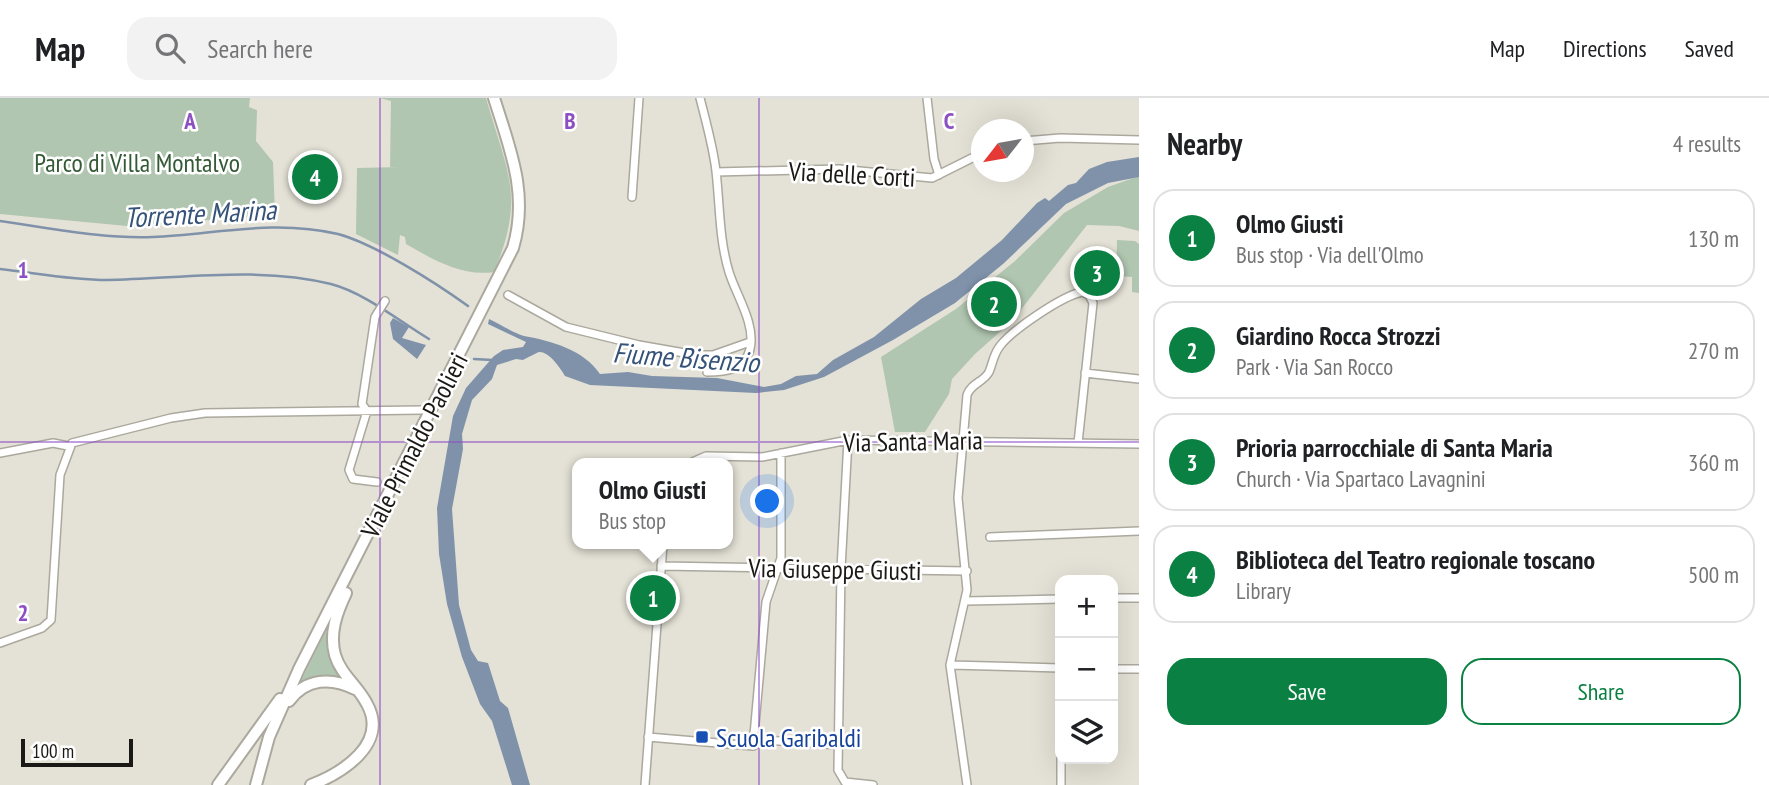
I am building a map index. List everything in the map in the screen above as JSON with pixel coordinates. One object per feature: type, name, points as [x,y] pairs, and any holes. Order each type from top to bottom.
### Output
[{"type":"main road","name":"Viale Primaldo Paolieri","points":[[256,785],[275,720],[513,248],[520,218],[520,183],[494,98]]},
{"type":"main road","points":[[311,785],[349,765],[368,741],[371,713],[338,662],[333,631],[365,541]]},
{"type":"main road","points":[[219,785],[296,677]]},
{"type":"main road","points":[[275,720],[295,693],[314,682],[331,681],[357,690]]},
{"type":"street","points":[[632,197],[639,98]]},
{"type":"street","points":[[700,98],[716,172],[721,238],[730,273],[747,319],[750,342],[750,351],[742,365],[729,371],[707,372]]},
{"type":"street","points":[[927,98],[939,175]]},
{"type":"street","points":[[1034,140],[1060,138],[1139,141]]},
{"type":"street","name":"Via delle Corti","points":[[716,172],[839,169],[932,178],[971,159]]},
{"type":"street","points":[[967,785],[950,665],[965,601],[967,571],[958,505],[961,440],[968,391],[988,374],[994,356],[1004,341],[1076,293],[1088,294],[1093,303],[1078,443]]},
{"type":"street","points":[[508,295],[566,327],[639,345],[696,355],[713,355],[750,342]]},
{"type":"street","points":[[377,482],[353,479],[349,470],[366,411],[362,404],[375,317],[385,301]]},
{"type":"street","points":[[1085,373],[1139,379]]},
{"type":"street","points":[[0,643],[43,628],[51,620],[60,475],[68,446],[78,439],[205,413],[422,410]]},
{"type":"street","points":[[848,440],[841,569],[838,770],[842,780],[873,785]]},
{"type":"street","name":"Via Santa Maria","points":[[701,458],[757,457],[848,440],[1139,444]]},
{"type":"street","points":[[0,453],[53,443],[68,446]]},
{"type":"street","points":[[753,746],[760,645],[766,602],[780,558],[781,453]]},
{"type":"street","points":[[990,537],[1139,531]]},
{"type":"street","points":[[645,785],[663,549]]},
{"type":"street","name":"Via Giuseppe Giusti","points":[[661,566],[967,571]]},
{"type":"street","points":[[1118,598],[1139,598]]},
{"type":"street","points":[[965,601],[1055,599]]},
{"type":"street","points":[[950,665],[1055,667]]},
{"type":"street","points":[[1118,668],[1139,669]]},
{"type":"street","points":[[648,737],[753,746],[764,740],[839,745]]},
{"type":"street","points":[[1061,764],[1061,785]]},
{"type":"green space","name":"Parco di Villa Montalvo","points":[[0,98],[250,98],[249,107],[257,110],[256,141],[273,162],[275,215],[127,226],[0,214]]},
{"type":"green space","points":[[380,98],[486,98],[506,166],[511,203],[504,246],[494,272],[470,272],[448,266],[406,244],[405,237],[400,235],[398,255],[356,234],[357,168],[401,167],[390,167],[391,101]]},
{"type":"green space","points":[[1139,176],[1139,231],[1119,226],[1087,225],[1012,321],[952,379],[949,394],[925,432],[895,432],[881,357],[956,309],[1015,261],[1064,213],[1108,187]]},
{"type":"green space","points":[[1117,240],[1135,241],[1139,244],[1139,293],[1132,292],[1132,277],[1116,276]]},
{"type":"green space","points":[[326,631],[343,679],[324,676],[300,683]]},
{"type":"water","points":[[1139,157],[1139,177],[1108,183],[1066,204],[1003,264],[955,303],[824,377],[784,390],[756,393],[590,385],[565,376],[551,357],[543,352],[523,360],[516,359],[497,365],[492,379],[472,400],[462,434],[463,449],[452,509],[459,605],[471,650],[478,661],[488,663],[500,701],[508,708],[530,785],[512,785],[492,721],[480,704],[462,657],[447,604],[439,554],[437,508],[453,416],[466,388],[494,356],[503,350],[523,347],[526,342],[488,324],[489,319],[520,335],[566,348],[585,359],[600,374],[628,372],[652,376],[717,378],[764,387],[781,384],[796,376],[817,374],[833,360],[874,337],[921,299],[956,278],[1002,240],[1037,203],[1045,198],[1049,201],[1068,185],[1076,183],[1089,169],[1107,162]]},
{"type":"water","points":[[393,318],[409,327],[402,338],[426,345],[417,359],[393,339],[390,323]]},
{"type":"waterway","name":"Torrente Marina","points":[[0,221],[134,237],[268,228],[338,234],[387,255],[468,306]]},
{"type":"waterway","points":[[0,269],[93,280],[219,275],[304,279],[344,288],[382,308],[429,339]]},
{"type":"waterway","points":[[474,359],[492,360]]},
{"type":"place","name":"Biblioteca del Teatro regionale toscano","points":[[315,177]]},
{"type":"place","name":"Prioria parrocchiale di Santa Maria","points":[[1097,273]]},
{"type":"place","name":"Giardino Rocca Strozzi","points":[[994,304]]},
{"type":"place","name":"Olmo Giusti","points":[[653,598]]},
{"type":"place","name":"Scuola Garibaldi","points":[[702,737]]},
{"type":"water label","name":"Fiume Bisenzio","points":[[686,357]]}]
